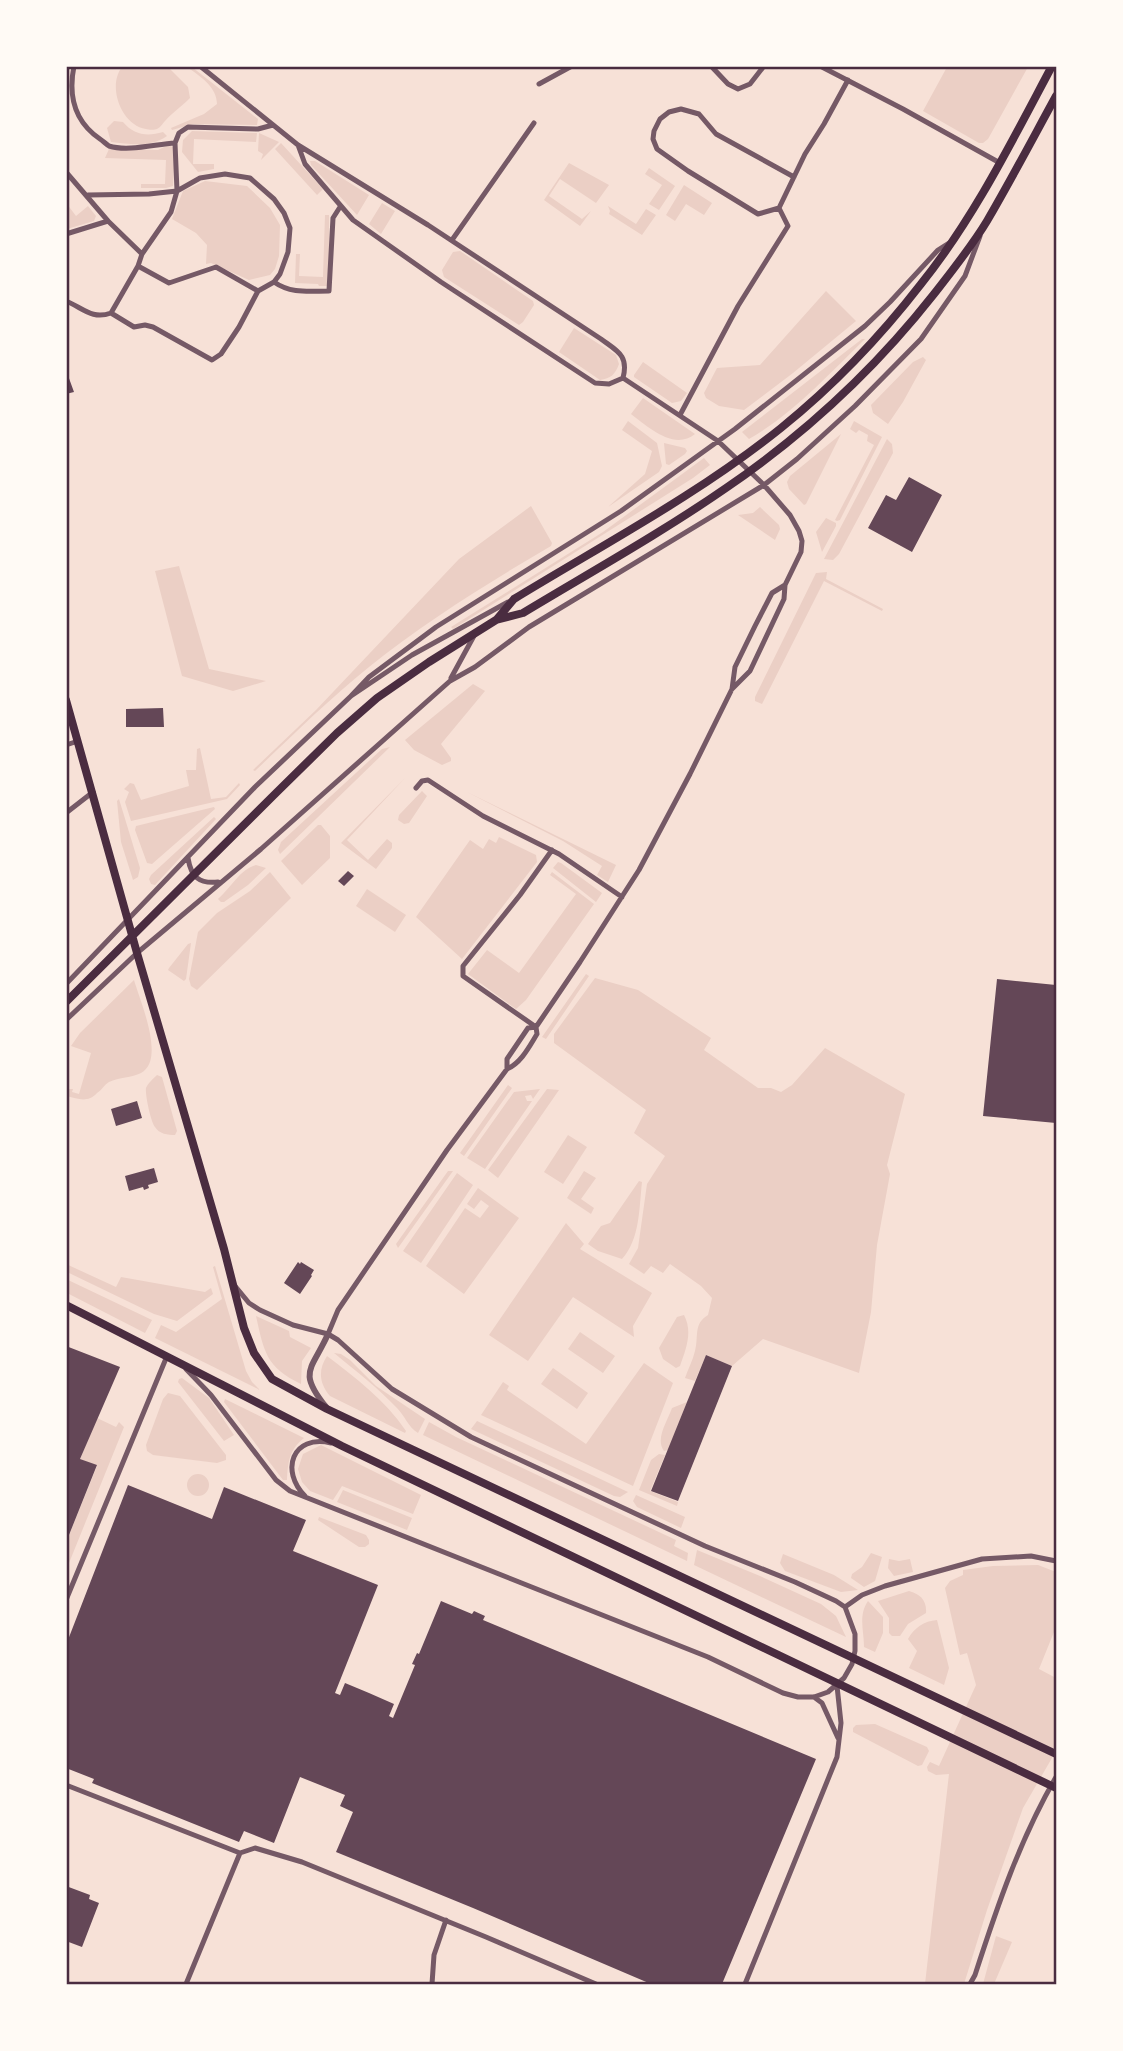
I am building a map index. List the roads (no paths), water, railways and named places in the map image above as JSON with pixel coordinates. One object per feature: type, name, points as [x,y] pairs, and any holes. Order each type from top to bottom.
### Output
[{"type":"main road","points":[[496,620],[514,599],[705,482],[781,428],[845,371],[891,321],[953,240],[1000,163],[1052,66]]},
{"type":"main road","points":[[66,1002],[285,783],[337,733],[396,683],[496,620],[523,612],[710,499],[755,468],[856,383],[904,331],[985,223],[1056,96]]},
{"type":"main road","points":[[66,700],[244,1328],[254,1353],[267,1374],[279,1384],[327,1409],[1056,1755]]},
{"type":"main road","points":[[66,1305],[341,1446],[1056,1788]]},
{"type":"street","points":[[74,66],[71,80],[73,100],[88,131],[109,146],[134,148],[176,144]]},
{"type":"street","points":[[200,66],[298,145],[452,240],[621,353],[625,364],[623,378]]},
{"type":"street","points":[[539,84],[572,66]]},
{"type":"street","points":[[711,66],[738,89],[750,84],[764,66]]},
{"type":"street","points":[[820,66],[1000,163]]},
{"type":"street","points":[[794,177],[716,134],[699,114],[681,109],[669,112],[660,118],[654,131],[653,139],[657,149],[758,214],[779,208],[794,177],[805,154],[848,80]]},
{"type":"street","points":[[452,240],[534,123]]},
{"type":"street","points":[[66,301],[90,315],[102,317],[111,313],[142,254],[171,212],[177,191],[176,144],[179,133],[188,127],[258,129],[273,125]]},
{"type":"street","points":[[298,145],[305,164],[353,220],[441,282],[595,383],[609,384],[623,378]]},
{"type":"street","points":[[66,172],[131,246],[142,254]]},
{"type":"street","points":[[88,195],[166,193],[177,191],[201,178],[225,174],[250,178],[274,199],[290,228],[288,252],[280,274],[274,282],[258,291],[221,354],[212,359],[153,327],[134,327],[111,313]]},
{"type":"street","points":[[274,282],[296,292],[329,291],[333,218],[340,207]]},
{"type":"street","points":[[680,415],[738,306],[788,226],[779,208]]},
{"type":"street","points":[[66,234],[108,220]]},
{"type":"street","points":[[66,1020],[137,953],[261,849],[450,681],[475,667],[529,627],[572,600],[764,485],[797,459],[921,340],[965,276],[985,223]]},
{"type":"street","points":[[66,984],[255,787],[369,677],[436,627],[621,511],[718,441],[865,326],[899,294],[938,250],[953,240]]},
{"type":"street","points":[[138,266],[169,283],[216,267],[258,291]]},
{"type":"street","points":[[327,1409],[310,1385],[308,1374],[338,1310],[447,1150],[507,1069],[516,1065],[532,1042],[537,1034],[536,1027],[622,897],[658,834],[732,689],[750,671],[785,599],[785,585],[798,561],[802,541],[799,531],[790,515],[764,485],[718,441],[623,378]]},
{"type":"street","points":[[732,689],[735,667],[755,626],[772,593],[785,585]]},
{"type":"street","points":[[351,696],[412,655],[514,599]]},
{"type":"street","points":[[450,681],[476,632]]},
{"type":"street","points":[[66,745],[78,741]]},
{"type":"street","points":[[416,788],[422,781],[428,780],[482,816],[552,850],[622,897]]},
{"type":"street","points":[[66,813],[93,792]]},
{"type":"street","points":[[536,1027],[463,976],[463,966],[552,850]]},
{"type":"street","points":[[188,858],[191,873],[197,880],[220,882]]},
{"type":"street","points":[[507,1069],[507,1059],[528,1028],[536,1027]]},
{"type":"street","points":[[182,1364],[212,1395],[276,1480],[290,1491],[708,1657],[783,1693],[814,1698],[837,1686],[849,1671],[855,1651],[855,1634],[845,1607],[836,1601],[705,1546],[471,1437],[392,1390],[328,1334],[293,1325],[260,1310],[249,1303],[233,1284]]},
{"type":"street","points":[[66,1600],[167,1356]]},
{"type":"street","points":[[307,1498],[295,1483],[291,1466],[296,1454],[304,1443],[315,1440],[341,1446]]},
{"type":"street","points":[[845,1607],[862,1595],[885,1586],[982,1559],[1031,1556],[1056,1561]]},
{"type":"street","points":[[745,1984],[837,1756],[841,1723],[837,1686]]},
{"type":"street","points":[[814,1698],[822,1703],[839,1740]]},
{"type":"street","points":[[970,1984],[1008,1878],[1042,1800],[1056,1777]]},
{"type":"street","points":[[66,1785],[240,1853],[255,1848],[302,1862],[596,1984]]},
{"type":"street","points":[[187,1984],[240,1853]]},
{"type":"street","points":[[432,1984],[434,1955],[446,1920]]}]
